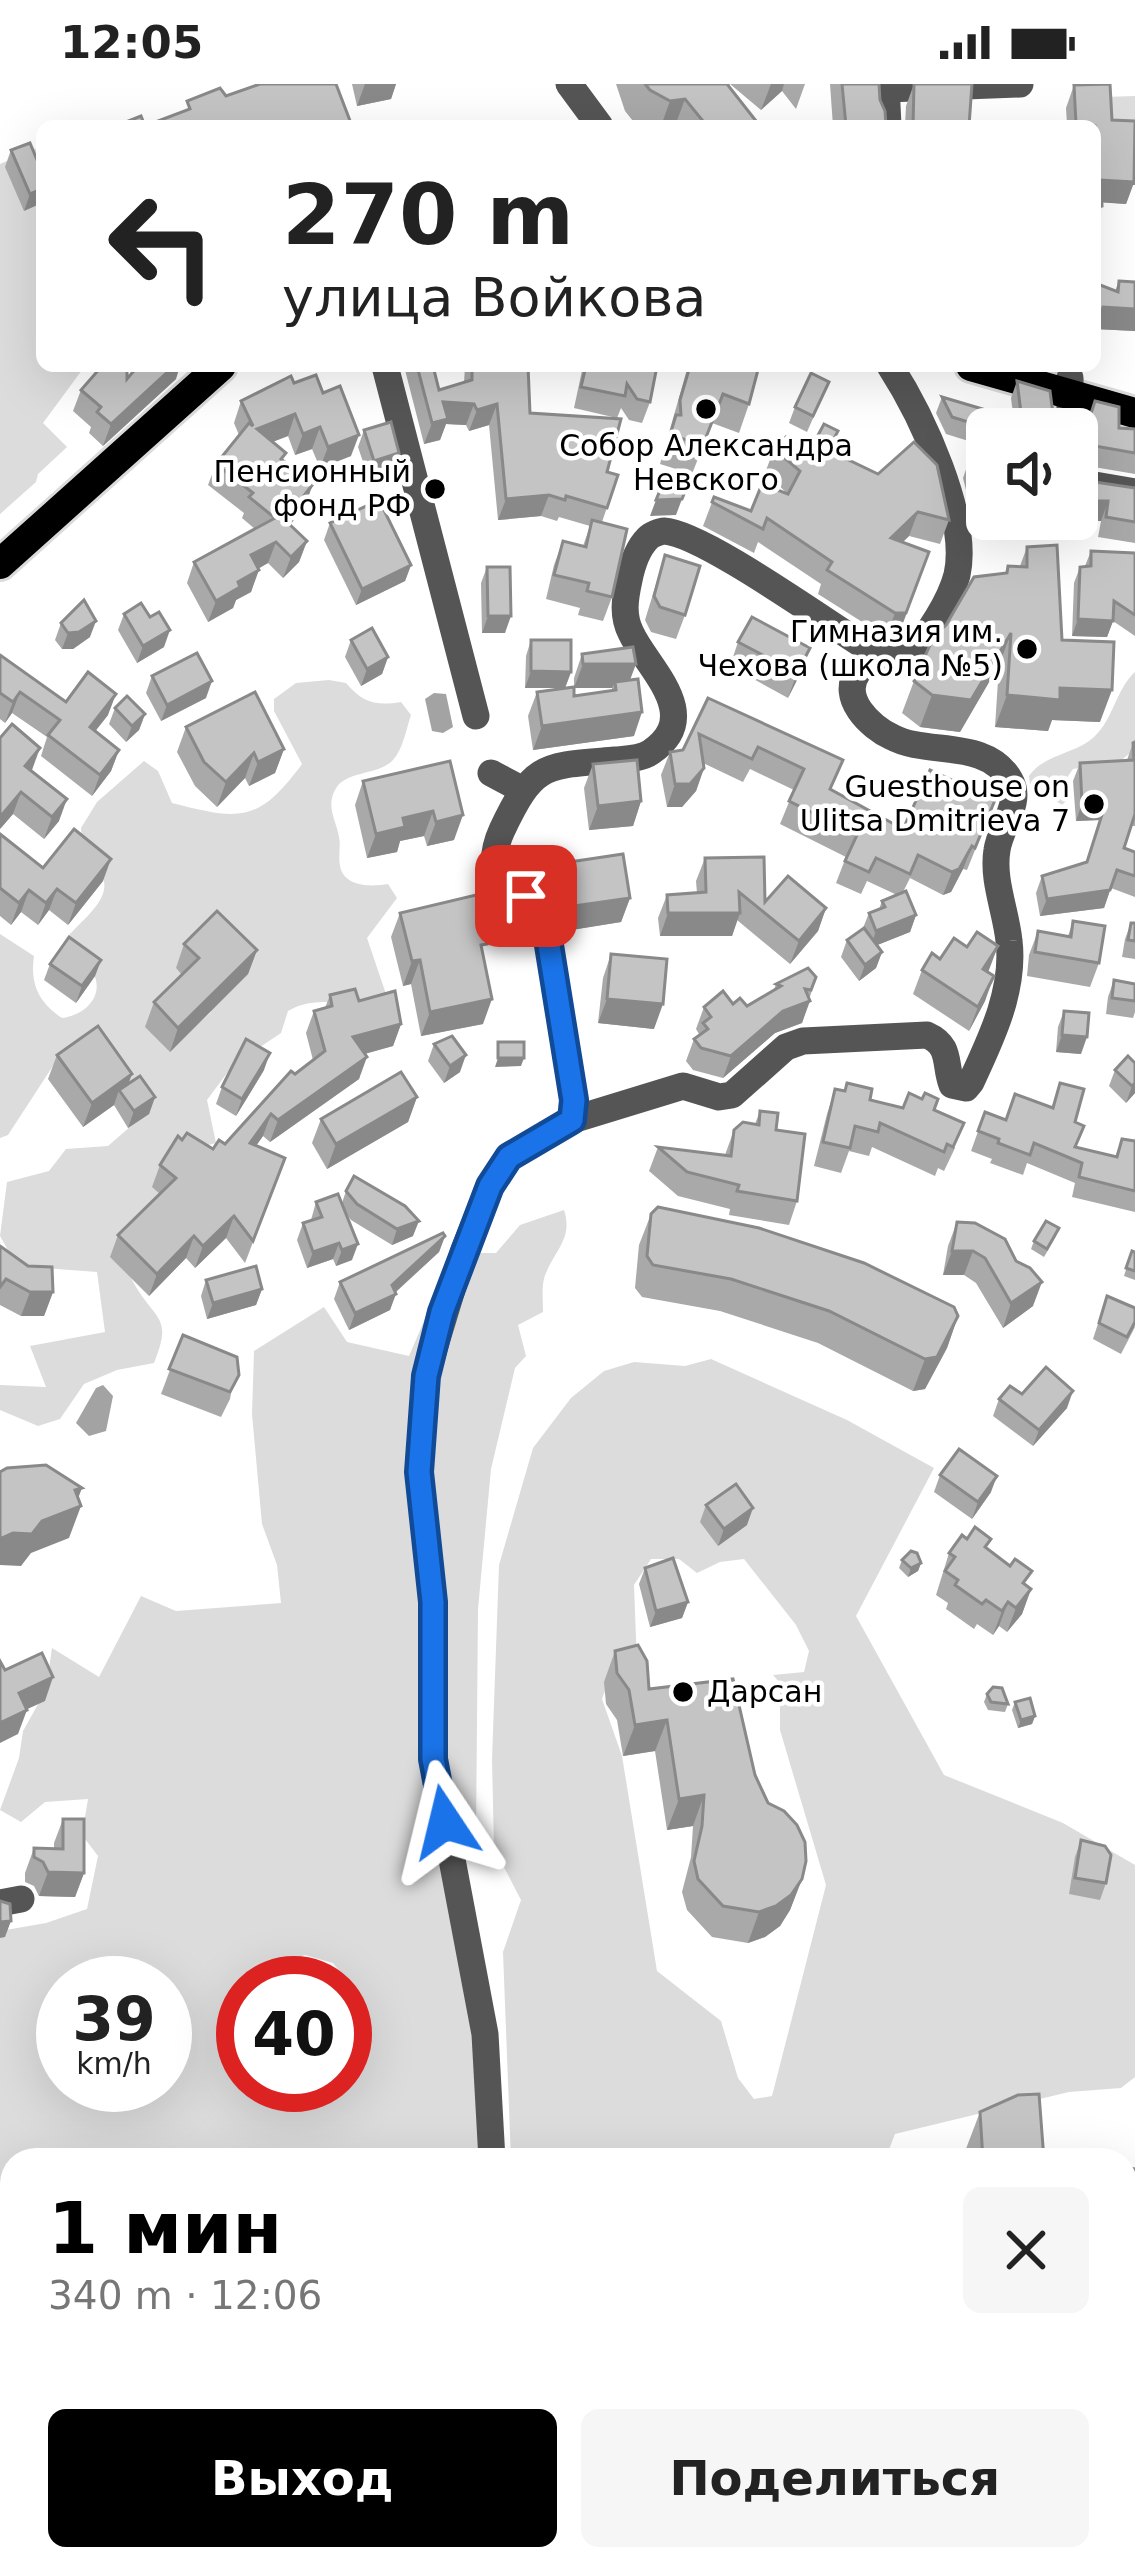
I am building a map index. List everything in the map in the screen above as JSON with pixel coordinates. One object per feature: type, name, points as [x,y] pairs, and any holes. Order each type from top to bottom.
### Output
[{"type":"main road","points":[[0,564],[214,372]]},
{"type":"main road","points":[[1001,372],[1135,396]]},
{"type":"main road","points":[[1035,372],[1135,413]]},
{"type":"street","points":[[568,84],[595,120]]},
{"type":"street","points":[[888,120],[887,87],[1020,84]]},
{"type":"street","points":[[387,372],[476,716]]},
{"type":"street","points":[[572,1120],[574,1100],[543,908],[526,896],[503,891],[495,876],[495,845],[521,789],[538,772],[563,764],[650,753],[670,725],[674,705],[630,632],[624,603],[634,560],[655,533],[664,531],[706,547],[880,655],[910,655],[917,647],[957,574],[959,538],[943,478],[894,372]]},
{"type":"street","points":[[1070,386],[1070,408]]},
{"type":"street","points":[[1098,486],[1135,492]]},
{"type":"street","points":[[491,2148],[485,2034],[433,1759],[433,1602],[419,1472],[426,1376],[442,1312],[490,1186],[509,1157],[572,1120],[683,1086],[719,1097],[732,1095],[786,1047],[820,1038],[927,1035],[946,1050],[952,1084],[966,1088],[971,1082],[1007,985],[1010,947],[997,879],[997,849],[1015,798],[1011,781],[981,756],[893,738],[858,710],[852,688],[858,672],[880,655]]},
{"type":"street","points":[[491,773],[521,789]]},
{"type":"shaded area","points":[[1135,96],[1135,141],[1108,141],[1104,97]]},
{"type":"shaded area","points":[[36,149],[36,372],[81,372],[43,423],[67,447],[0,514],[0,164]]},
{"type":"shaded area","points":[[1135,672],[1135,749],[1119,762],[1073,769],[1064,782],[1068,799],[1062,805],[1030,784],[1029,776],[1043,763],[1094,737]]},
{"type":"shaded area","points":[[296,683],[346,683],[370,702],[401,702],[411,715],[393,760],[346,779],[331,802],[343,873],[359,884],[388,884],[397,898],[367,938],[386,994],[363,1002],[312,1003],[288,1011],[281,1033],[233,1065],[207,1100],[216,1143],[166,1156],[165,1194],[115,1243],[136,1287],[160,1321],[162,1337],[154,1363],[117,1370],[84,1384],[60,1419],[38,1426],[0,1410],[0,1385],[46,1387],[30,1346],[105,1332],[97,1272],[17,1266],[0,1236],[7,1182],[49,1171],[66,1149],[108,1146],[138,1120],[94,1041],[64,1049],[8,1135],[0,1138],[0,934],[34,956],[38,991],[54,1012],[62,1018],[89,1005],[96,993],[95,977],[69,935],[102,896],[102,876],[83,854],[81,828],[97,802],[144,761],[158,771],[172,803],[231,814],[259,807],[302,764],[274,711],[274,699]],"holes":[[[176,968],[247,974],[215,1007]],[[187,987],[211,1012],[169,1051]]]},
{"type":"shaded area","points":[[434,693],[446,694],[453,727],[443,733],[432,731],[425,699]]},
{"type":"shaded area","points":[[564,1210],[565,1236],[544,1277],[543,1312],[518,1325],[526,1356],[515,1368],[491,1469],[478,1609],[476,1834],[449,1871],[476,2061],[480,2148],[0,2148],[0,1931],[87,1909],[98,1856],[82,1835],[88,1799],[45,1802],[21,1822],[0,1810],[19,1758],[23,1731],[46,1690],[52,1648],[99,1677],[141,1596],[176,1611],[281,1603],[277,1565],[262,1524],[252,1414],[254,1351],[324,1307],[347,1342],[409,1356],[427,1314],[477,1253],[496,1253],[520,1225]]},
{"type":"shaded area","points":[[711,1359],[847,1420],[934,1468],[856,1616],[944,1775],[1063,1823],[1135,1865],[1135,2077],[1121,2088],[1069,2092],[895,2134],[890,2148],[511,2148],[503,1952],[521,1900],[494,1848],[499,1565],[533,1448],[571,1398],[604,1371],[634,1362],[685,1366]],"holes":[[[651,1559],[679,1559],[697,1573],[720,1562],[744,1559],[796,1625],[809,1651],[804,1672],[773,1675],[780,1683],[780,1730],[826,1885],[772,2096],[754,2099],[738,2078],[721,2021],[657,1971],[622,1756],[602,1699],[608,1682],[633,1672],[637,1665],[634,1585]]]},
{"type":"shaded area","points":[[103,1385],[113,1396],[106,1431],[89,1436],[76,1423],[96,1388]]},
{"type":"building","points":[[260,84],[336,84],[350,120],[161,120],[190,109],[187,101],[220,88],[226,96]]},
{"type":"building","points":[[645,84],[727,84],[755,120],[702,120],[685,99],[670,101]]},
{"type":"building","points":[[842,84],[879,84],[886,120],[845,120]]},
{"type":"building","points":[[914,84],[972,84],[969,120],[913,120]]},
{"type":"building","points":[[1110,84],[1112,120],[1135,121],[1134,182],[1101,180],[1101,120],[1076,120],[1074,85]]},
{"type":"building","points":[[30,143],[36,158],[36,192],[30,194],[11,150]]},
{"type":"building","points":[[1119,281],[1135,282],[1135,309],[1103,307],[1101,311],[1101,285],[1118,292]]},
{"type":"building","points":[[97,372],[127,372],[127,379],[133,372],[167,372],[111,424],[97,412],[101,407],[81,390]]},
{"type":"building","points":[[419,372],[434,372],[439,390],[472,380],[472,372],[528,372],[530,413],[621,419],[607,472],[618,475],[607,508],[566,496],[565,500],[549,495],[506,499],[497,404],[477,410],[474,404],[443,402],[448,419],[432,423]]},
{"type":"building","points":[[585,372],[656,372],[650,402],[637,399],[627,384],[625,396],[581,387]]},
{"type":"building","name":"Собор Александра Невского","points":[[688,372],[757,372],[749,404],[723,394],[703,445],[670,435],[676,415],[681,415]]},
{"type":"building","points":[[811,373],[829,382],[813,416],[795,407]]},
{"type":"building","points":[[316,375],[323,393],[340,386],[359,435],[328,447],[320,427],[303,434],[295,414],[257,429],[286,453],[281,459],[313,484],[285,520],[307,541],[291,557],[276,542],[251,555],[259,570],[216,601],[194,562],[275,518],[216,464],[249,423],[253,426],[241,401],[291,376],[294,383]]},
{"type":"building","points":[[1017,381],[1050,391],[1052,408],[1020,408]]},
{"type":"building","points":[[942,397],[979,408],[966,408],[966,421],[952,417]]},
{"type":"building","points":[[1095,401],[1119,407],[1119,428],[1135,429],[1135,453],[1098,447],[1098,408],[1093,408]]},
{"type":"building","points":[[391,422],[399,453],[374,461],[364,430]]},
{"type":"building","points":[[824,424],[838,431],[828,450],[878,474],[914,442],[937,465],[949,520],[918,512],[891,538],[929,552],[906,613],[895,613],[827,570],[832,562],[767,518],[763,529],[712,502],[714,497],[751,511],[762,484],[788,494],[800,471],[774,449],[786,437],[809,452]]},
{"type":"building","points":[[664,481],[686,489],[682,499],[656,500]]},
{"type":"building","points":[[1098,482],[1135,488],[1135,522],[1106,517],[1108,501],[1098,501]]},
{"type":"building","points":[[379,500],[411,565],[362,589],[330,523]]},
{"type":"building","points":[[592,520],[627,529],[612,597],[587,591],[589,583],[554,575],[563,541],[586,547]]},
{"type":"building","points":[[1057,545],[1062,640],[1114,642],[1112,690],[1060,688],[1060,700],[1007,695],[1011,633],[971,700],[932,695],[914,681],[934,636],[946,625],[974,577],[1007,573],[1008,566],[1027,567],[1027,547]]},
{"type":"building","points":[[1091,551],[1135,553],[1135,615],[1114,601],[1113,621],[1078,619],[1080,567],[1091,566]]},
{"type":"building","points":[[665,555],[700,566],[685,615],[660,607],[654,596]]},
{"type":"building","points":[[487,567],[510,567],[511,616],[488,616]]},
{"type":"building","points":[[84,600],[96,621],[68,633],[61,623]]},
{"type":"building","points":[[141,603],[150,617],[159,612],[170,630],[143,646],[124,614]]},
{"type":"building","points":[[752,617],[810,648],[797,673],[738,642]]},
{"type":"building","points":[[372,628],[388,657],[367,669],[351,640]]},
{"type":"building","points":[[531,640],[571,640],[571,672],[531,671]]},
{"type":"building","points":[[633,647],[636,664],[583,664],[582,654]]},
{"type":"building","points":[[197,653],[212,681],[167,705],[152,676]]},
{"type":"building","points":[[0,655],[66,702],[88,672],[116,694],[90,727],[119,750],[100,775],[48,735],[60,720],[20,692],[13,702],[0,693]]},
{"type":"building","points":[[638,679],[642,712],[542,726],[537,692],[574,687],[574,696],[616,690],[615,682]]},
{"type":"building","points":[[255,692],[284,749],[258,762],[254,753],[226,782],[204,762],[186,727]]},
{"type":"building","points":[[127,696],[145,714],[132,726],[115,708]]},
{"type":"building","points":[[708,698],[843,760],[830,789],[903,829],[930,770],[995,800],[975,848],[952,872],[918,855],[910,874],[876,858],[869,872],[845,861],[857,835],[789,801],[804,769],[758,747],[752,759],[699,734],[704,768],[690,784],[675,784],[670,752],[683,750]]},
{"type":"building","points":[[12,724],[40,748],[25,766],[67,799],[52,817],[21,792],[0,817],[0,738]]},
{"type":"building","points":[[1135,742],[1135,814],[1124,848],[1135,852],[1135,876],[1117,870],[1110,890],[1047,899],[1042,876],[1087,862],[1106,802],[1082,803],[1080,763],[1134,760]]},
{"type":"building","points":[[637,760],[641,801],[598,806],[593,764]]},
{"type":"building","points":[[450,761],[463,815],[436,822],[433,811],[403,818],[405,827],[376,834],[363,781]]},
{"type":"building","points":[[74,829],[111,859],[76,903],[57,889],[46,903],[29,890],[19,903],[0,888],[0,834],[43,868]]},
{"type":"building","points":[[623,854],[630,898],[574,906],[563,863]]},
{"type":"building","points":[[764,857],[765,902],[788,876],[826,908],[799,941],[739,892],[740,913],[668,913],[667,895],[706,892],[705,858]]},
{"type":"building","points":[[906,891],[916,915],[876,931],[869,913],[885,907],[882,901]]},
{"type":"building","points":[[476,895],[492,999],[430,1012],[420,960],[412,961],[400,913]]},
{"type":"building","points":[[217,911],[257,950],[178,1028],[154,1002],[199,958],[184,944]]},
{"type":"building","points":[[1073,921],[1105,926],[1099,963],[1035,952],[1038,931],[1071,937]]},
{"type":"building","points":[[1131,923],[1135,923],[1135,941],[1128,940]]},
{"type":"building","points":[[864,928],[882,952],[865,965],[847,940]]},
{"type":"building","points":[[977,932],[998,946],[983,969],[994,976],[978,1007],[922,970],[932,953],[940,959],[954,938],[967,947]]},
{"type":"building","points":[[69,937],[101,960],[82,986],[50,964]]},
{"type":"building","points":[[611,954],[667,959],[663,1004],[607,999]]},
{"type":"building","points":[[808,968],[816,977],[811,990],[805,989],[810,1001],[783,1011],[731,1056],[701,1048],[694,1039],[708,1029],[703,1023],[711,1017],[704,1007],[723,991],[733,1004],[740,998],[747,1006]]},
{"type":"building","points":[[1114,980],[1135,984],[1135,1001],[1112,998]]},
{"type":"building","points":[[355,989],[359,1001],[395,991],[401,1024],[353,1037],[367,1057],[278,1120],[271,1114],[250,1143],[285,1158],[253,1241],[234,1216],[203,1246],[194,1236],[157,1274],[118,1235],[176,1178],[160,1165],[178,1136],[182,1140],[187,1133],[213,1149],[219,1140],[225,1144],[291,1071],[295,1074],[325,1051],[314,1011],[332,1006],[330,995]]},
{"type":"building","points":[[1064,1011],[1089,1013],[1087,1037],[1062,1035]]},
{"type":"building","points":[[98,1026],[132,1074],[92,1103],[57,1055]]},
{"type":"building","points":[[452,1036],[466,1055],[450,1066],[434,1044]]},
{"type":"building","points":[[246,1039],[270,1053],[242,1099],[222,1087]]},
{"type":"building","points":[[498,1042],[524,1042],[524,1058],[498,1058]]},
{"type":"building","points":[[1128,1056],[1135,1063],[1132,1086],[1115,1070]]},
{"type":"building","points":[[401,1072],[417,1097],[336,1144],[321,1119]]},
{"type":"building","points":[[140,1076],[155,1097],[134,1111],[119,1090]]},
{"type":"building","points":[[847,1083],[872,1089],[870,1100],[903,1108],[909,1093],[938,1099],[934,1110],[964,1123],[953,1147],[947,1144],[944,1152],[880,1123],[878,1132],[855,1126],[850,1148],[823,1142],[835,1089],[845,1091]]},
{"type":"building","points":[[1060,1083],[1084,1089],[1075,1122],[1084,1126],[1075,1147],[1117,1157],[1122,1139],[1135,1141],[1135,1191],[1079,1177],[1082,1163],[1034,1143],[1030,1155],[978,1131],[985,1112],[1006,1120],[1015,1094],[1053,1108]]},
{"type":"building","points":[[760,1111],[778,1113],[776,1130],[805,1134],[797,1201],[737,1191],[739,1185],[687,1172],[658,1147],[731,1156],[734,1130],[743,1122],[759,1125]]},
{"type":"building","points":[[354,1176],[405,1206],[419,1221],[397,1229],[357,1204],[346,1191]]},
{"type":"building","points":[[338,1194],[358,1244],[342,1250],[339,1243],[313,1252],[303,1223],[322,1217],[316,1202]]},
{"type":"building","points":[[658,1207],[759,1228],[864,1263],[954,1307],[958,1316],[937,1357],[925,1359],[829,1311],[731,1279],[653,1265],[647,1256],[651,1214]]},
{"type":"building","points":[[1046,1221],[1059,1228],[1047,1249],[1034,1241]]},
{"type":"building","points":[[957,1222],[975,1223],[1005,1239],[1016,1261],[1042,1282],[1011,1303],[985,1258],[973,1251],[952,1251]]},
{"type":"building","points":[[443,1233],[392,1285],[396,1294],[355,1313],[340,1282]]},
{"type":"building","points":[[0,1246],[28,1266],[52,1267],[53,1292],[30,1292],[6,1279],[0,1287]]},
{"type":"building","points":[[1135,1252],[1135,1271],[1126,1268]]},
{"type":"building","points":[[256,1266],[262,1289],[213,1303],[206,1280]]},
{"type":"building","points":[[1107,1296],[1135,1308],[1135,1322],[1127,1337],[1099,1323]]},
{"type":"building","points":[[183,1335],[237,1357],[239,1375],[230,1392],[169,1369]]},
{"type":"building","points":[[1046,1367],[1073,1391],[1039,1430],[999,1399],[1010,1386],[1022,1394]]},
{"type":"building","points":[[959,1449],[997,1476],[978,1502],[940,1475]]},
{"type":"building","points":[[46,1465],[82,1488],[75,1490],[81,1506],[42,1521],[32,1534],[13,1533],[0,1539],[0,1472]]},
{"type":"building","points":[[736,1484],[753,1508],[724,1529],[706,1505]]},
{"type":"building","points":[[975,1527],[991,1539],[985,1547],[1010,1566],[1015,1559],[1032,1571],[1023,1583],[1031,1589],[1016,1608],[1008,1602],[1002,1611],[986,1600],[982,1604],[955,1585],[958,1580],[945,1571],[955,1557],[949,1553]]},
{"type":"building","points":[[911,1551],[921,1563],[911,1568],[902,1560]]},
{"type":"building","points":[[673,1558],[688,1602],[656,1611],[645,1568]]},
{"type":"building","points":[[638,1645],[647,1661],[649,1689],[733,1679],[755,1775],[768,1803],[784,1811],[805,1842],[802,1879],[776,1906],[759,1912],[723,1906],[698,1879],[694,1861],[704,1795],[679,1799],[667,1720],[635,1725],[629,1690],[617,1673],[615,1651]]},
{"type":"building","points":[[42,1653],[53,1677],[19,1693],[27,1710],[0,1723],[0,1661],[5,1670]]},
{"type":"building","points":[[993,1687],[1002,1688],[1008,1704],[991,1702],[987,1694]]},
{"type":"building","points":[[1030,1698],[1035,1716],[1021,1720],[1015,1702]]},
{"type":"building","points":[[63,1819],[84,1819],[84,1873],[48,1872],[34,1857],[34,1848],[63,1849]]},
{"type":"building","points":[[1081,1840],[1105,1846],[1111,1855],[1106,1883],[1075,1878]]},
{"type":"building","points":[[0,1901],[10,1904],[11,1921],[0,1922]]},
{"type":"building","points":[[1039,2094],[1043,2148],[982,2148],[980,2112],[1018,2095]]},
{"type":"place","name":"Собор Александра Невского","points":[[706,409]]},
{"type":"place","name":"Пенсионный фонд РФ","points":[[435,489]]},
{"type":"place","name":"Гимназия им. Чехова (школа №5)","points":[[1027,649]]},
{"type":"place","name":"Guesthouse on Ulitsa Dmitrieva 7","points":[[1094,804]]},
{"type":"place","name":"Дарсан","points":[[683,1692]]},
{"type":"route","points":[[445,1822],[433,1759],[433,1602],[419,1472],[426,1376],[442,1312],[490,1186],[509,1157],[572,1120],[574,1100],[543,908],[526,896]]}]
